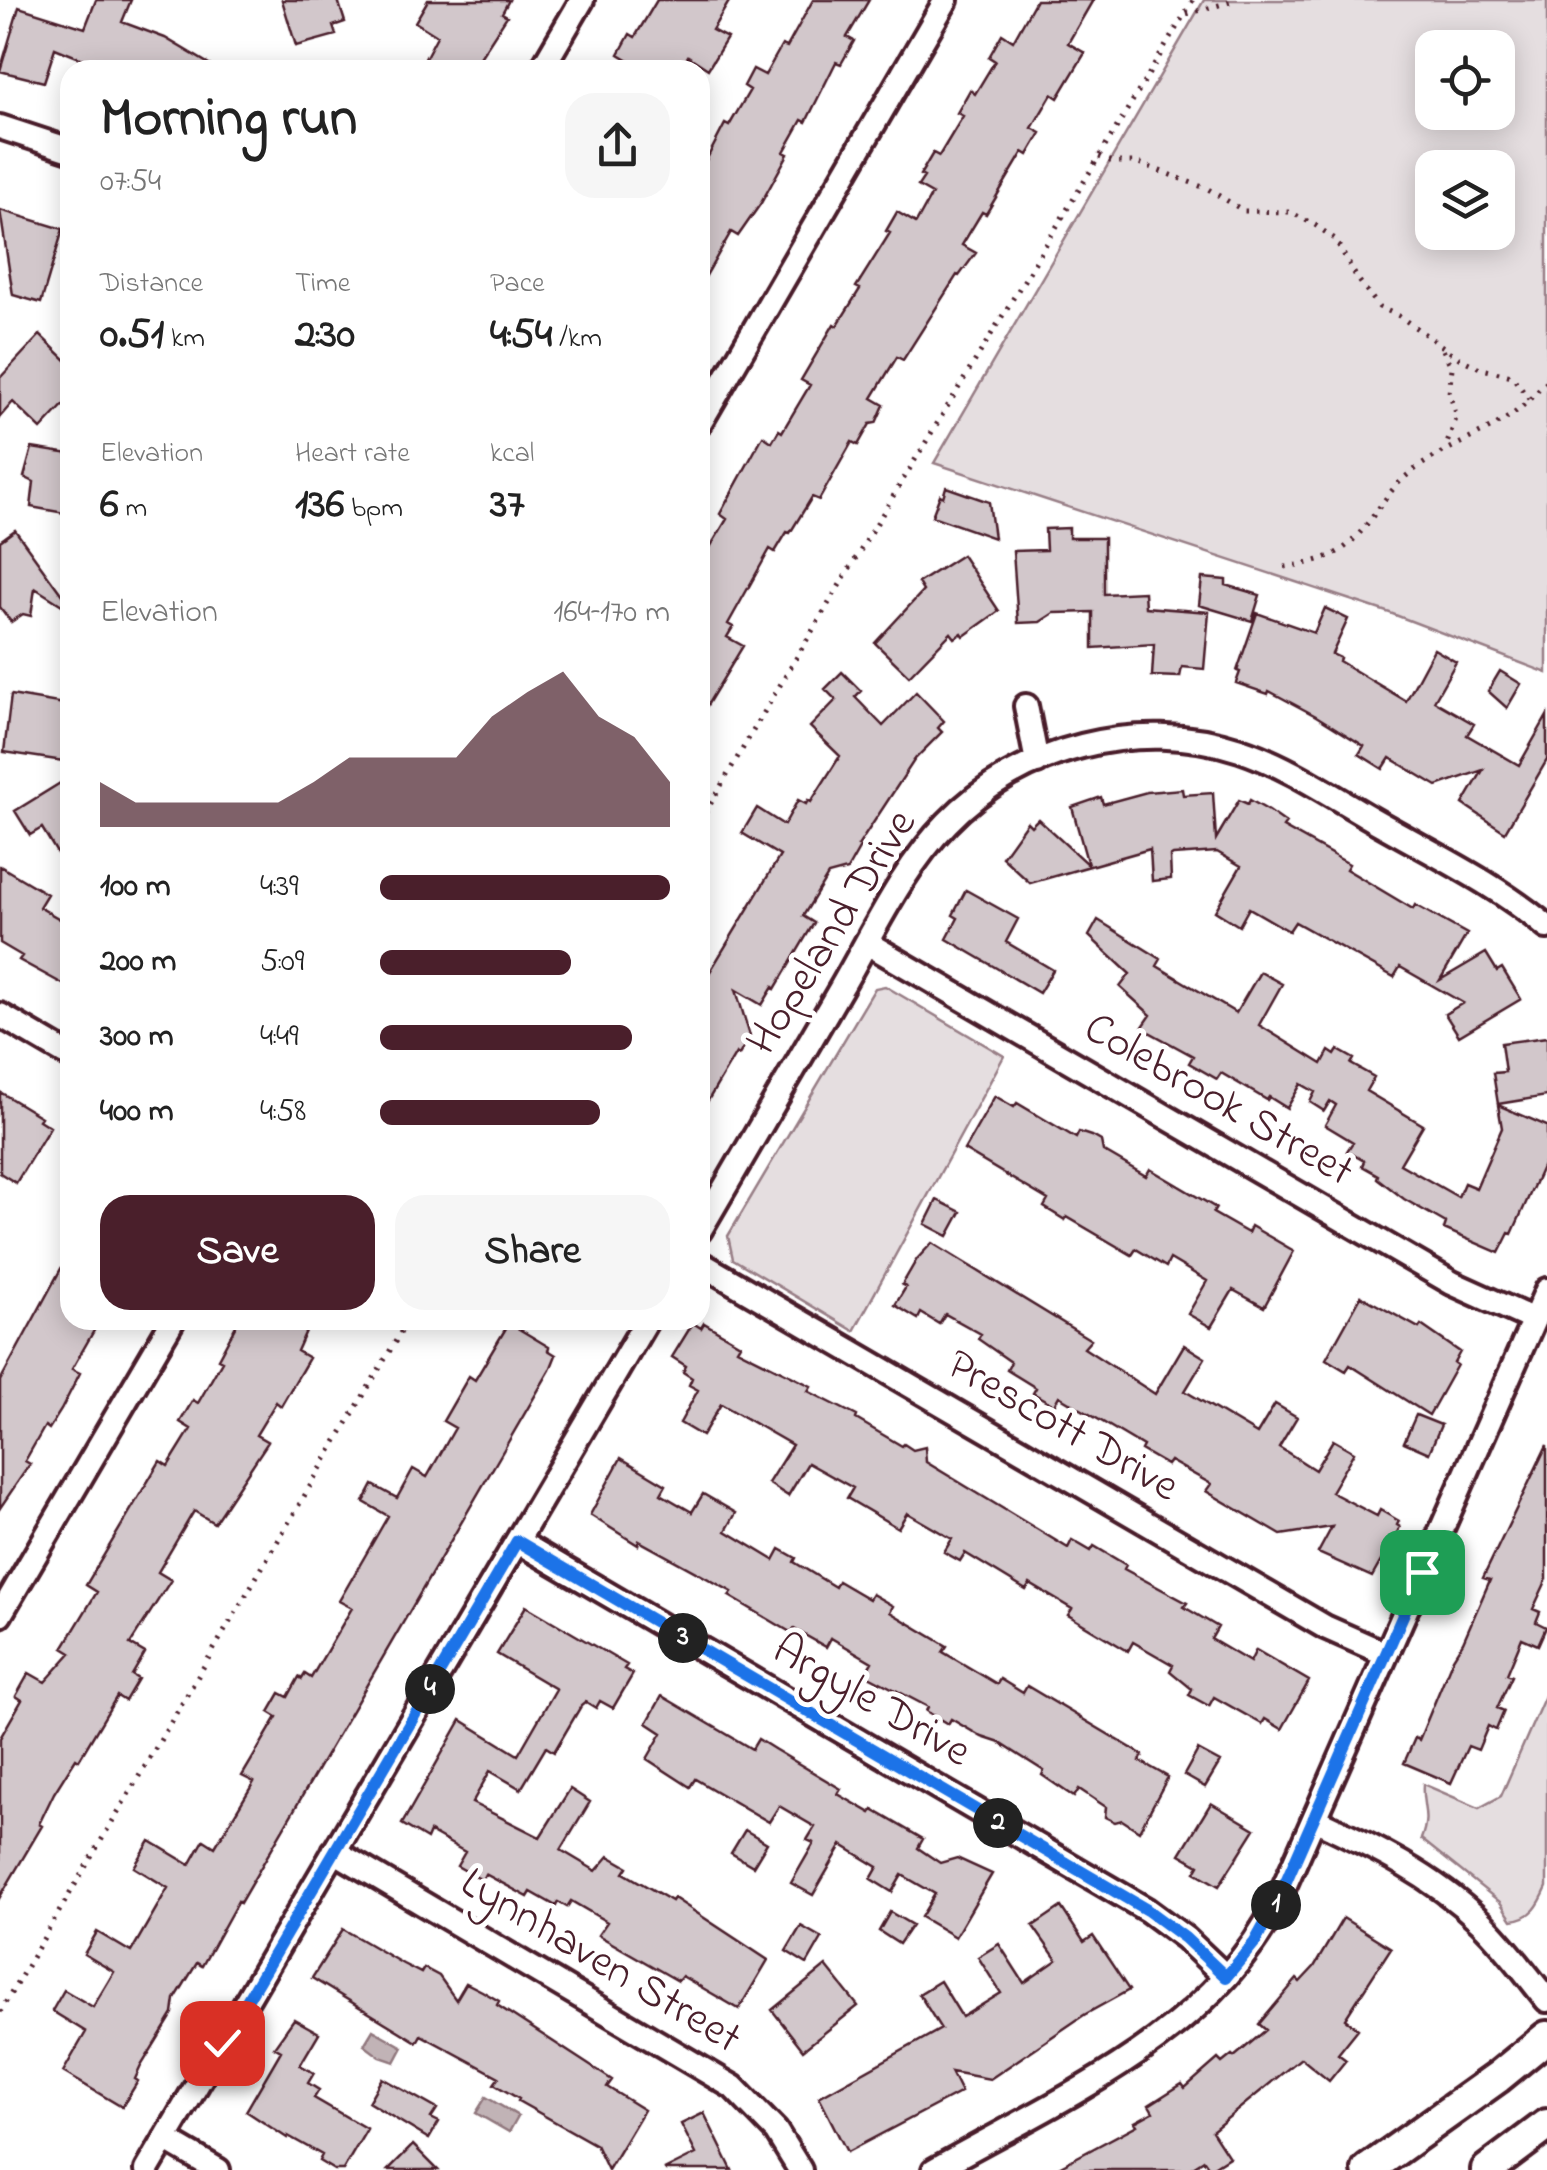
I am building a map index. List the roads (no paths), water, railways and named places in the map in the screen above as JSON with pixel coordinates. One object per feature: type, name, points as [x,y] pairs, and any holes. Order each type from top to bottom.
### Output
[{"type":"main road","points":[[1368,2170],[1547,2037]]},
{"type":"main road","points":[[1487,2170],[1547,2124]]},
{"type":"street","points":[[547,60],[582,0]]},
{"type":"street","points":[[710,405],[946,0]]},
{"type":"street","points":[[0,127],[60,147]]},
{"type":"street","points":[[1026,706],[1036,762]]},
{"type":"street","name":"Hopeland Drive","points":[[710,1213],[912,868],[946,824],[998,781],[1082,746],[1131,737],[1196,740],[1239,750],[1304,778],[1506,897],[1547,927]]},
{"type":"street","name":"Colebrook Street","points":[[867,943],[1452,1283],[1534,1320]]},
{"type":"street","points":[[0,1016],[60,1050]]},
{"type":"street","name":"Prescott Drive","points":[[710,1269],[1325,1627],[1386,1654]]},
{"type":"street","points":[[934,2170],[1111,2069],[1184,2018],[1226,1977],[1266,1924],[1547,1290]]},
{"type":"street","points":[[0,1615],[167,1330]]},
{"type":"street","points":[[147,2170],[641,1330]]},
{"type":"street","name":"Argyle Drive","points":[[517,1541],[1147,1910],[1185,1938],[1226,1977]]},
{"type":"street","points":[[1314,1819],[1394,1857],[1437,1885],[1482,1923],[1547,2000]]},
{"type":"street","name":"Lynnhaven Street","points":[[334,1851],[732,2087],[776,2131],[800,2170]]},
{"type":"street","points":[[166,2139],[218,2170]]}]
